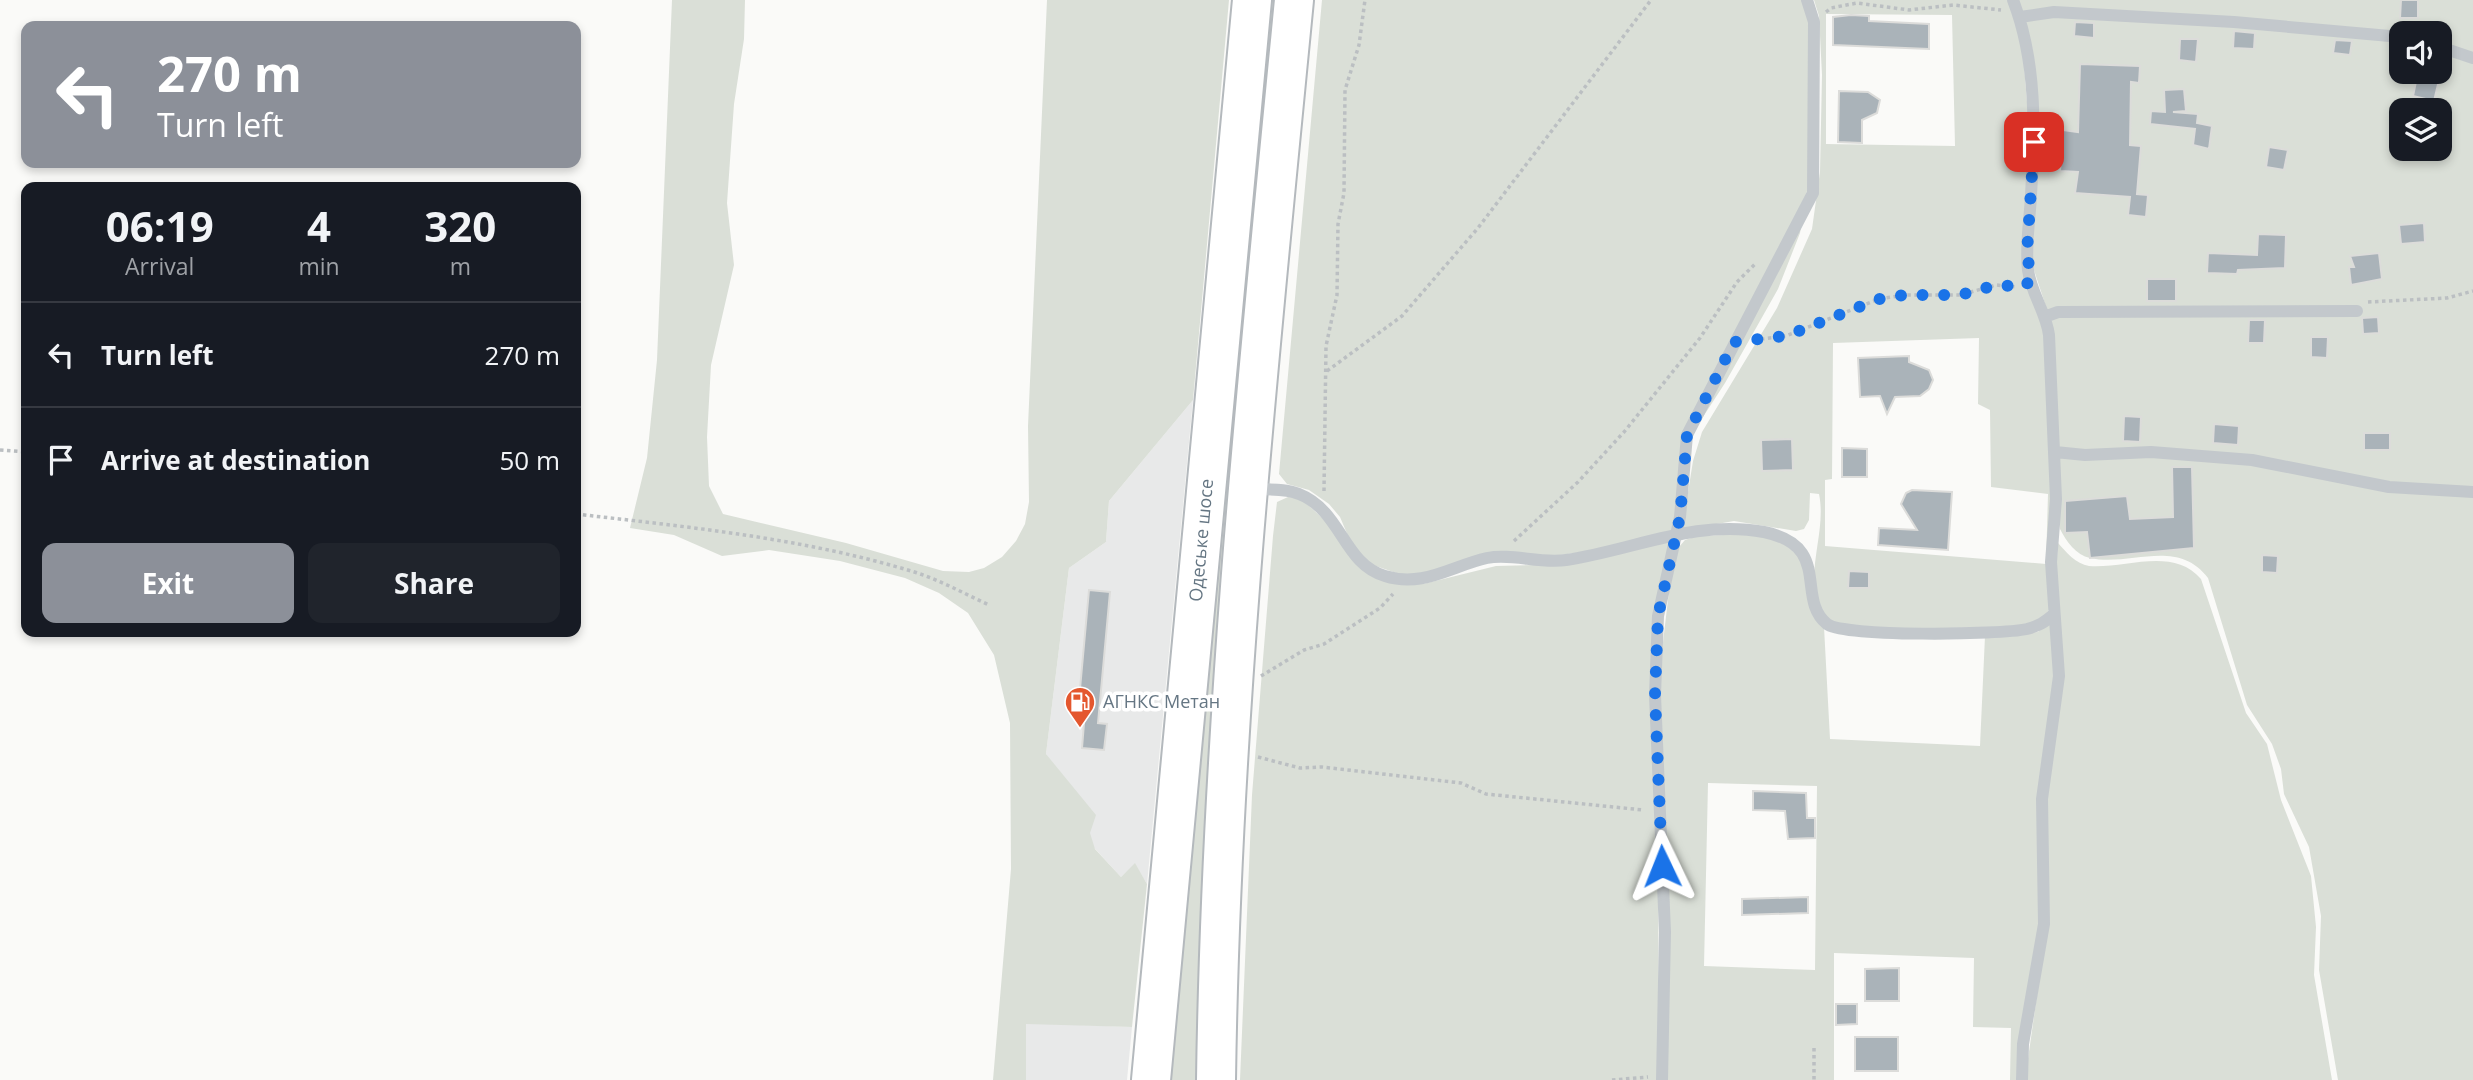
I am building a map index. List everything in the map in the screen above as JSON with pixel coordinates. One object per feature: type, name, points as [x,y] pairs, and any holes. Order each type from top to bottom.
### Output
[{"type":"highway","name":"Одеське шосе","points":[[1152,1080],[1205,534],[1252,0]]},
{"type":"highway","points":[[1216,1080],[1232,676],[1294,0]]},
{"type":"lane","points":[[1663,1078],[1665,932],[1655,695],[1658,616],[1677,535],[1686,471],[1687,435],[1813,194],[1814,22],[1807,0]]},
{"type":"lane","points":[[2013,0],[2020,17],[2033,92],[2034,142],[2027,253],[2031,279],[2046,316],[2055,452],[2056,499],[2051,562],[2055,589],[2054,614],[2059,676],[2042,799],[2044,924],[2023,1044],[2022,1080]]},
{"type":"lane","points":[[2020,17],[2054,12],[2248,23],[2389,36]]},
{"type":"lane","points":[[2452,51],[2473,58]]},
{"type":"lane","points":[[2046,316],[2079,312],[2357,311]]},
{"type":"lane","points":[[2055,452],[2085,455],[2151,452],[2252,460],[2389,487],[2473,492]]},
{"type":"lane","points":[[1248,488],[1297,493],[1324,508],[1351,551],[1368,569],[1384,576],[1407,580],[1428,579],[1489,558],[1564,561],[1722,527],[1779,535],[1807,559],[1818,613],[1825,622],[1844,632],[1971,634],[2042,625],[2054,614]]},
{"type":"path","points":[[1324,508],[1326,346],[1337,295],[1338,223],[1344,193],[1345,90],[1359,45],[1364,0]]},
{"type":"path","points":[[1327,371],[1371,336],[1402,316],[1478,228],[1651,0]]},
{"type":"path","points":[[1814,22],[1831,8],[1857,3],[1909,10],[1973,6],[2001,10],[2020,17]]},
{"type":"path","points":[[1489,558],[1521,537],[1624,432],[1700,338],[1737,282],[1758,262]]},
{"type":"path","points":[[1734,342],[1786,336],[1879,299],[1905,295],[1960,295],[1996,285],[2024,287],[2031,279]]},
{"type":"path","points":[[2357,311],[2360,304],[2372,301],[2446,298],[2473,291]]},
{"type":"path","points":[[0,450],[21,452]]},
{"type":"path","points":[[581,515],[721,530],[839,553],[913,572],[989,605]]},
{"type":"path","points":[[1232,676],[1264,676],[1304,650],[1324,644],[1380,608],[1407,580]]},
{"type":"path","points":[[1228,753],[1300,768],[1322,767],[1461,783],[1486,794],[1639,808],[1660,816]]},
{"type":"path","points":[[1814,1048],[1814,1080]]},
{"type":"path","points":[[1612,1080],[1663,1078]]},
{"type":"shaded area","points":[[672,0],[745,0],[744,39],[734,104],[727,203],[734,265],[711,365],[707,437],[709,486],[723,514],[846,543],[943,571],[969,572],[984,568],[1002,557],[1016,541],[1025,524],[1029,502],[1028,426],[1047,0],[1229,0],[1193,400],[1109,501],[1106,542],[1069,568],[1046,754],[1096,815],[1090,833],[1095,849],[1121,877],[1135,863],[1147,884],[1132,1027],[1026,1024],[1026,1080],[993,1080],[1011,869],[1010,723],[994,655],[968,613],[939,593],[905,578],[840,561],[769,550],[722,556],[674,535],[630,528],[647,458],[657,360]]},
{"type":"shaded area","points":[[1264,0],[1277,0],[1211,731],[1197,1080],[1164,1080]]},
{"type":"shaded area","points":[[1322,0],[1803,0],[1810,25],[1808,185],[1800,233],[1778,289],[1725,383],[1688,440],[1673,531],[1607,549],[1552,556],[1512,556],[1405,576],[1367,563],[1351,543],[1340,517],[1329,504],[1309,490],[1287,484],[1279,474]]},
{"type":"shaded area","points":[[1814,0],[2009,0],[2023,52],[2029,127],[2025,230],[2046,348],[2052,481],[2049,610],[2038,622],[2004,627],[1908,628],[1854,627],[1831,621],[1820,610],[1814,581],[1821,508],[1819,494],[1810,493],[1809,520],[1804,529],[1796,531],[1734,521],[1682,530],[1693,461],[1702,432],[1777,308],[1812,229],[1820,172],[1822,75],[1819,16]],"holes":[[[1826,14],[1952,15],[1955,146],[1826,144]],[[1979,338],[1978,404],[1990,410],[1991,487],[2048,494],[2046,564],[1825,546],[1825,480],[1832,479],[1833,343]]]},
{"type":"shaded area","points":[[2018,0],[2473,0],[2473,1080],[2338,1080],[2319,970],[2321,916],[2309,847],[2284,794],[2281,769],[2272,744],[2247,705],[2208,578],[2196,566],[2168,556],[2105,560],[2090,558],[2072,547],[2060,529],[2052,325],[2032,264],[2039,132]]},
{"type":"shaded area","points":[[1193,400],[1147,884],[1135,864],[1121,877],[1087,840],[1046,754],[1069,568],[1106,542],[1109,501]]},
{"type":"shaded area","points":[[1288,497],[1301,498],[1390,583],[1423,584],[1496,566],[1570,564],[1672,539],[1657,607],[1659,1080],[1240,1080],[1252,795],[1273,536],[1277,502]]},
{"type":"shaded area","points":[[1750,534],[1783,542],[1799,557],[1824,627],[1830,739],[1980,746],[1985,636],[2038,632],[2052,621],[2056,678],[2045,755],[2041,919],[2019,1080],[2010,1080],[2011,1028],[1973,1027],[1974,958],[1834,953],[1834,1080],[1666,1080],[1659,676],[1672,566],[1679,547],[1685,540],[1697,536]],"holes":[[[1708,783],[1817,786],[1815,970],[1704,966]]]},
{"type":"shaded area","points":[[2058,543],[2084,565],[2163,561],[2190,569],[2201,579],[2246,713],[2267,744],[2281,800],[2311,876],[2316,927],[2314,975],[2332,1080],[2025,1080],[2040,974],[2045,795],[2062,677],[2056,571]]},
{"type":"shaded area","points":[[1026,1023],[1132,1027],[1127,1080],[1026,1080]]},
{"type":"building","points":[[2401,0],[2418,0],[2418,18],[2400,18]]},
{"type":"building","points":[[1869,16],[1869,21],[1929,24],[1929,49],[1833,45],[1833,17]]},
{"type":"building","points":[[2075,22],[2094,23],[2094,38],[2074,36]]},
{"type":"building","points":[[2234,31],[2255,33],[2254,49],[2233,48]]},
{"type":"building","points":[[2180,39],[2198,39],[2196,62],[2179,60]]},
{"type":"building","points":[[2335,40],[2352,41],[2350,55],[2333,53]]},
{"type":"building","points":[[2080,64],[2140,66],[2139,83],[2131,82],[2130,145],[2141,146],[2137,194],[2148,195],[2146,217],[2128,215],[2130,197],[2075,193],[2078,172],[2060,171],[2063,130],[2078,132]]},
{"type":"building","points":[[2416,84],[2438,84],[2435,98],[2413,96]]},
{"type":"building","points":[[2184,89],[2186,111],[2173,112],[2198,114],[2197,123],[2212,126],[2209,149],[2193,145],[2195,129],[2150,124],[2151,111],[2165,112],[2164,90]]},
{"type":"building","points":[[1839,91],[1868,92],[1880,100],[1877,113],[1862,120],[1862,143],[1838,142]]},
{"type":"building","points":[[2269,147],[2288,150],[2284,170],[2266,167]]},
{"type":"building","points":[[2424,223],[2425,242],[2401,244],[2399,225]]},
{"type":"building","points":[[2258,234],[2286,235],[2285,268],[2238,270],[2237,274],[2207,273],[2208,253],[2257,255]]},
{"type":"building","points":[[2379,253],[2382,279],[2351,285],[2349,267],[2354,267],[2350,256]]},
{"type":"building","points":[[2147,279],[2176,279],[2176,301],[2147,301]]},
{"type":"building","points":[[2378,317],[2379,333],[2363,334],[2362,318]]},
{"type":"building","points":[[2249,320],[2265,320],[2264,343],[2248,343]]},
{"type":"building","points":[[2311,337],[2328,337],[2327,358],[2311,357]]},
{"type":"building","points":[[1909,356],[1909,362],[1929,370],[1933,380],[1929,389],[1920,396],[1895,397],[1887,414],[1880,396],[1860,397],[1858,358]]},
{"type":"building","points":[[2124,416],[2141,417],[2140,442],[2123,441]]},
{"type":"building","points":[[2214,424],[2239,426],[2238,445],[2213,443]]},
{"type":"building","points":[[2364,433],[2390,433],[2390,450],[2364,450]]},
{"type":"building","points":[[1792,439],[1793,470],[1762,471],[1761,440]]},
{"type":"building","points":[[1842,448],[1867,449],[1867,477],[1842,477]]},
{"type":"building","points":[[2172,467],[2192,467],[2194,548],[2090,558],[2087,532],[2065,533],[2065,501],[2127,496],[2130,519],[2173,517]]},
{"type":"building","points":[[1912,490],[1952,492],[1948,550],[1878,545],[1879,528],[1917,530],[1901,504],[1906,493]]},
{"type":"building","points":[[2262,555],[2278,556],[2277,573],[2262,572]]},
{"type":"building","points":[[1849,571],[1869,572],[1869,588],[1848,588]]},
{"type":"building","points":[[1089,590],[1110,592],[1098,723],[1107,724],[1104,750],[1082,748],[1084,723],[1077,722]]},
{"type":"building","points":[[1753,791],[1806,793],[1807,818],[1815,818],[1815,838],[1788,839],[1785,811],[1753,810]]},
{"type":"building","points":[[1808,897],[1808,913],[1742,915],[1742,899]]},
{"type":"building","points":[[1899,968],[1899,1001],[1865,1001],[1865,969]]},
{"type":"building","points":[[1836,1004],[1857,1004],[1857,1024],[1836,1025]]},
{"type":"building","points":[[1855,1037],[1898,1037],[1898,1071],[1855,1071]]},
{"type":"place","name":"АГНКС Метан","points":[[1080,729]]},
{"type":"route","points":[[1662,866],[1655,695],[1658,616],[1680,517],[1687,435],[1717,373],[1734,342],[1786,336],[1879,299],[1905,295],[1960,295],[1996,285],[2024,287],[2031,279],[2027,253],[2034,142]]}]
